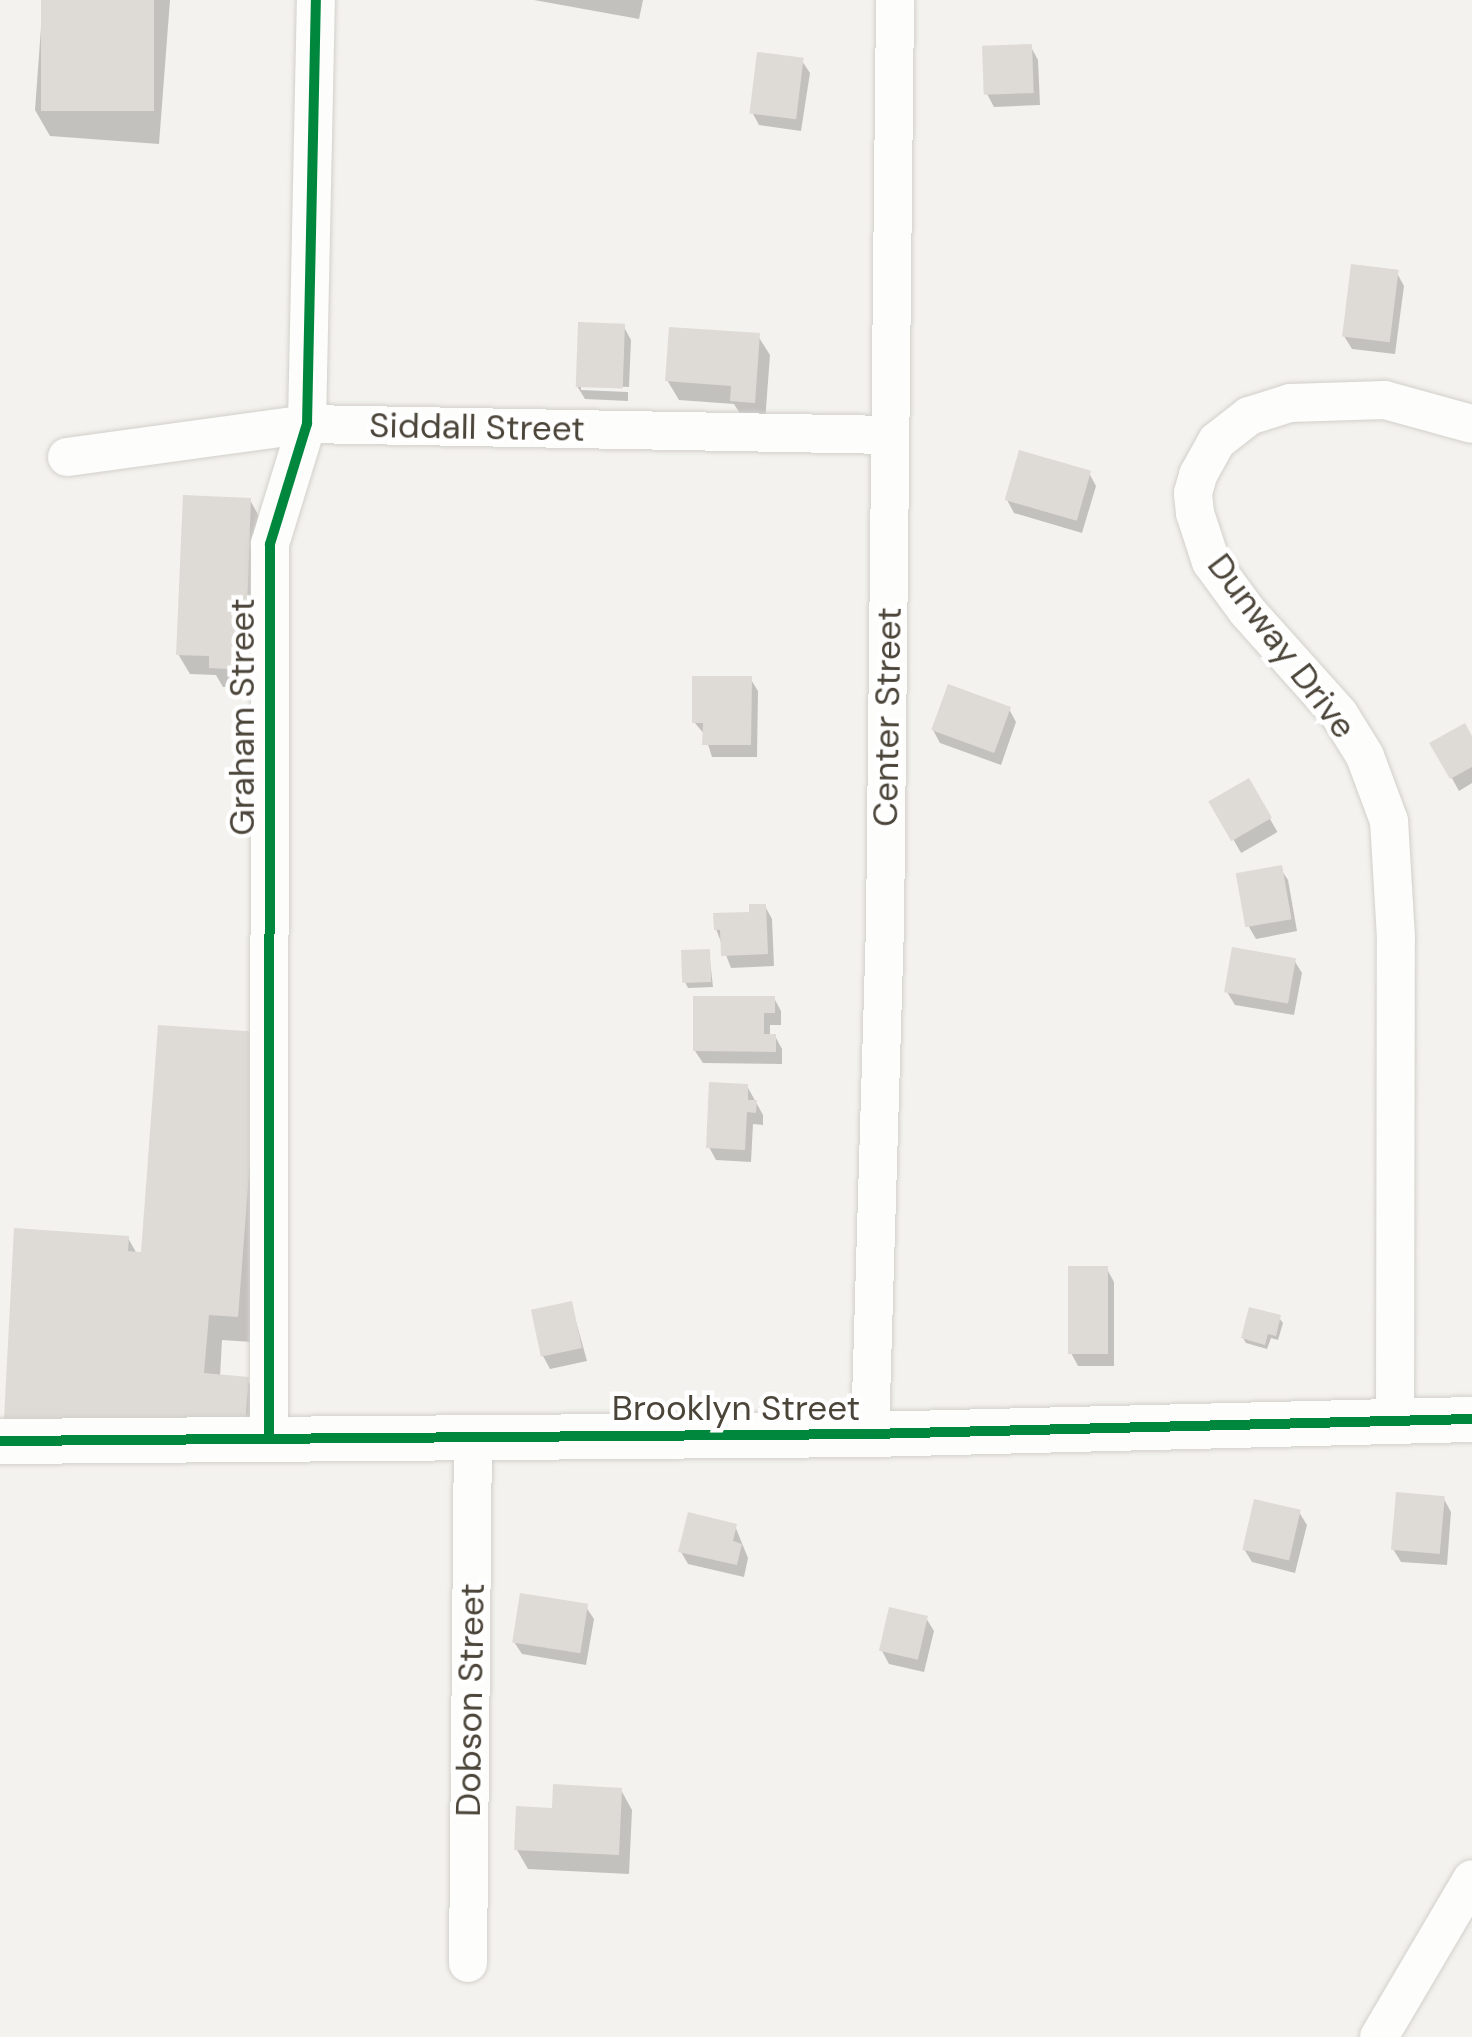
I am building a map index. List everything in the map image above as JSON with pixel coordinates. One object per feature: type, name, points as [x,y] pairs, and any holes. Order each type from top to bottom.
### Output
[{"type":"street","name":"Graham Street","points":[[269,1439],[270,544],[308,424],[316,0]]},
{"type":"street","name":"Center Street","points":[[870,1434],[884,966],[895,0]]},
{"type":"street","name":"Dunway Drive","points":[[1395,1421],[1396,938],[1389,822],[1365,756],[1339,714],[1210,562],[1195,514],[1194,493],[1198,475],[1216,440],[1249,416],[1290,403],[1384,400],[1472,424]]},
{"type":"street","name":"Siddall Street","points":[[67,458],[308,424],[890,436]]},
{"type":"street","name":"Brooklyn Street","points":[[0,1441],[870,1434],[1472,1419]]},
{"type":"street","name":"Dobson Street","points":[[468,1963],[473,1437]]},
{"type":"street","points":[[1379,2037],[1472,1879]]},
{"type":"building","points":[[41,0],[154,0],[154,111],[41,111]]},
{"type":"building","points":[[1032,44],[1034,93],[984,95],[982,46]]},
{"type":"building","points":[[757,52],[804,58],[796,119],[749,114]]},
{"type":"building","points":[[1351,264],[1399,270],[1390,342],[1342,336]]},
{"type":"building","points":[[578,322],[625,324],[623,389],[576,387]]},
{"type":"building","points":[[669,327],[760,333],[755,403],[730,401],[731,386],[665,381]]},
{"type":"building","points":[[1019,450],[1091,471],[1077,521],[1005,500]]},
{"type":"building","points":[[183,495],[251,498],[245,670],[209,668],[209,656],[176,655]]},
{"type":"building","points":[[692,676],[752,676],[751,745],[702,745],[703,723],[692,723]]},
{"type":"building","points":[[948,684],[1011,707],[994,753],[931,730]]},
{"type":"building","points":[[1465,723],[1472,736],[1472,767],[1450,779],[1429,743]]},
{"type":"building","points":[[1249,778],[1272,818],[1231,841],[1208,802]]},
{"type":"building","points":[[1282,865],[1292,919],[1245,927],[1236,873]]},
{"type":"building","points":[[749,904],[766,904],[768,954],[721,956],[720,930],[714,930],[713,913],[749,912]]},
{"type":"building","points":[[1232,947],[1296,958],[1288,1004],[1224,992]]},
{"type":"building","points":[[710,949],[711,982],[682,983],[681,950]]},
{"type":"building","points":[[693,996],[775,996],[775,1013],[764,1013],[764,1034],[776,1034],[776,1052],[693,1051]]},
{"type":"building","points":[[158,1025],[260,1032],[238,1317],[209,1315],[204,1373],[249,1377],[244,1436],[4,1419],[14,1228],[129,1236],[128,1251],[141,1252]]},
{"type":"building","points":[[709,1082],[748,1084],[748,1100],[757,1100],[756,1113],[747,1112],[745,1150],[706,1148]]},
{"type":"building","points":[[1068,1266],[1108,1266],[1108,1354],[1068,1354]]},
{"type":"building","points":[[572,1301],[582,1348],[541,1357],[531,1310]]},
{"type":"building","points":[[1249,1307],[1281,1315],[1276,1336],[1268,1334],[1265,1345],[1241,1338]]},
{"type":"building","points":[[1396,1492],[1445,1496],[1440,1554],[1391,1550]]},
{"type":"building","points":[[1254,1499],[1301,1510],[1289,1560],[1242,1550]]},
{"type":"building","points":[[688,1512],[737,1524],[733,1541],[742,1544],[737,1565],[678,1552]]},
{"type":"building","points":[[520,1593],[588,1604],[580,1653],[512,1642]]},
{"type":"building","points":[[889,1607],[928,1616],[918,1660],[879,1651]]},
{"type":"building","points":[[553,1784],[622,1788],[619,1855],[514,1850],[516,1806],[552,1808]]},
{"type":"cycle path","points":[[269,1439],[270,544],[307,424],[316,0]]},
{"type":"cycle path","points":[[0,1441],[870,1434],[1472,1419]]}]
